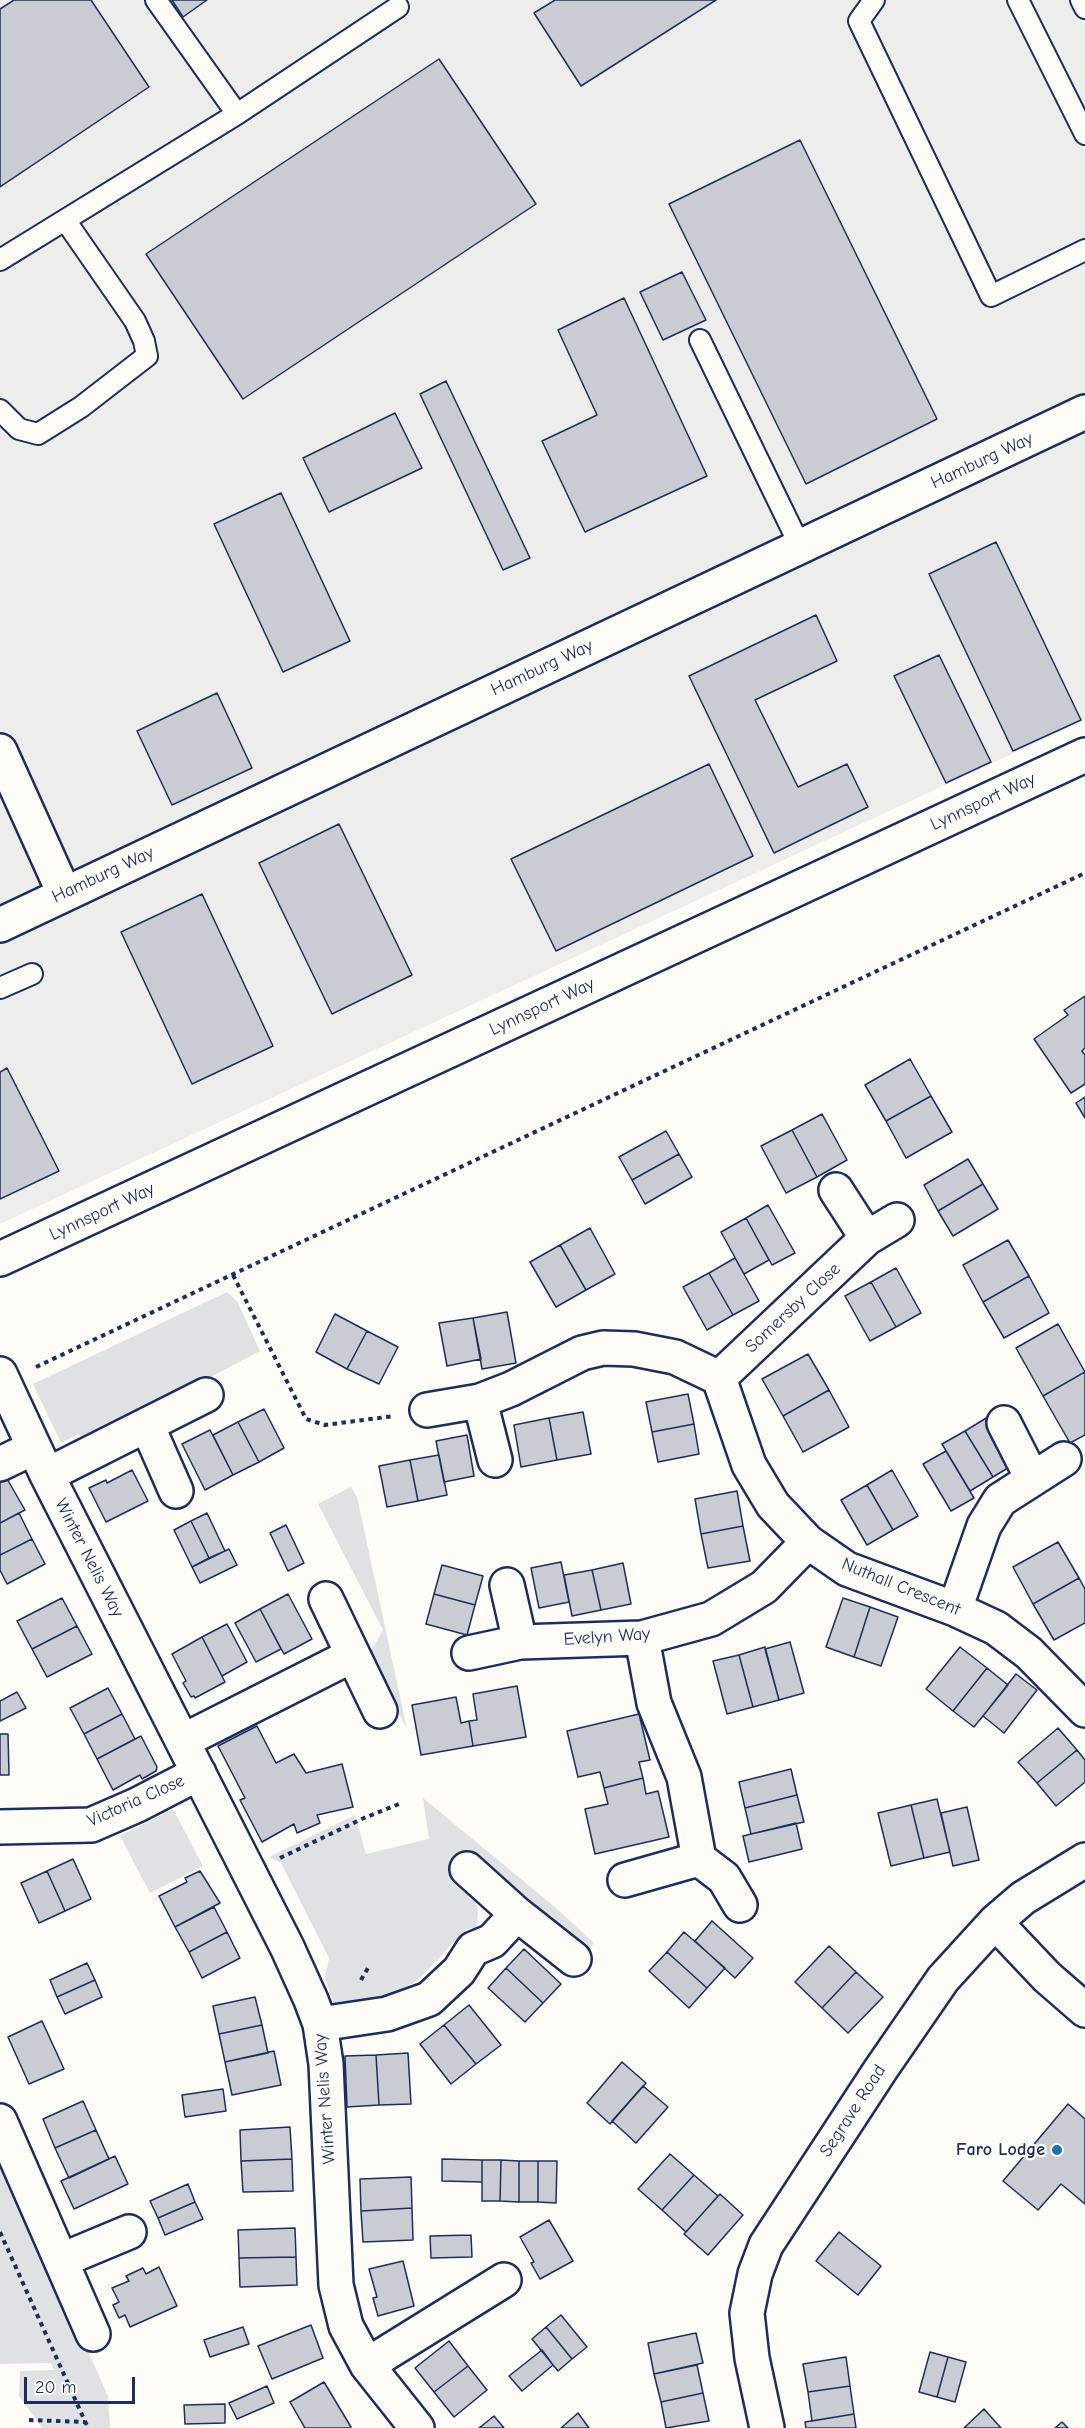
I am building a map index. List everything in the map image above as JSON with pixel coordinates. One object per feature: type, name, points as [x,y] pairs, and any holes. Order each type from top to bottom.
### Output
[{"type":"street","name":"Hamburg Way","points":[[0,925],[1085,412]]},
{"type":"street","points":[[0,750],[64,893]]},
{"type":"street","name":"Lynnsport Way","points":[[0,1259],[1085,755]]},
{"type":"street","points":[[836,1190],[867,1238]]},
{"type":"street","name":"Somersby Close","points":[[719,1378],[867,1238],[897,1220]]},
{"type":"street","points":[[427,1410],[480,1401],[511,1389],[582,1353],[603,1348],[634,1348],[675,1357],[719,1378]]},
{"type":"street","name":"Winter Nelis Way","points":[[2,1378],[40,1461],[287,1947],[320,2024],[326,2064],[336,2284],[346,2326],[368,2365],[417,2428]]},
{"type":"street","name":"Nuthall Crescent","points":[[719,1378],[749,1465],[773,1505],[808,1542],[847,1569],[955,1609],[996,1628],[1029,1653],[1085,1710]]},
{"type":"street","points":[[0,1464],[40,1461],[147,1425],[206,1395]]},
{"type":"street","points":[[480,1401],[495,1460]]},
{"type":"street","points":[[1004,1423],[1032,1478]]},
{"type":"street","points":[[147,1425],[176,1491]]},
{"type":"street","points":[[955,1609],[984,1526],[1000,1500],[1064,1459]]},
{"type":"street","name":"Evelyn Way","points":[[470,1653],[520,1642],[642,1638],[711,1619],[764,1587],[808,1542]]},
{"type":"street","points":[[507,1585],[520,1642]]},
{"type":"street","points":[[326,1599],[380,1711]]},
{"type":"street","points":[[642,1638],[654,1703],[684,1777],[699,1859],[724,1878],[740,1905]]},
{"type":"street","points":[[183,1741],[353,1655]]},
{"type":"street","name":"Victoria Close","points":[[0,1827],[91,1825],[137,1805],[199,1773]]},
{"type":"street","points":[[625,1880],[699,1859]]},
{"type":"street","name":"Segrave Road","points":[[767,2428],[752,2358],[747,2313],[755,2274],[765,2245],[943,1979],[995,1922],[1023,1898],[1085,1860]]},
{"type":"street","points":[[467,1869],[517,1914],[574,1959]]},
{"type":"street","points":[[320,2024],[387,2014],[429,1999],[459,1971],[473,1949],[492,1941],[517,1914]]},
{"type":"street","points":[[995,1922],[1047,1977],[1085,2010]]},
{"type":"street","points":[[0,2121],[93,2334]]},
{"type":"street","points":[[62,2260],[129,2232]]},
{"type":"street","points":[[368,2365],[504,2280]]},
{"type":"lane","points":[[156,0],[237,114]]},
{"type":"lane","points":[[874,0],[859,21],[991,296],[1085,250]]},
{"type":"lane","points":[[1018,0],[1085,134]]},
{"type":"lane","points":[[1081,0],[1085,8]]},
{"type":"lane","points":[[0,260],[237,114],[398,7]]},
{"type":"lane","points":[[0,410],[19,429],[38,434],[81,407],[147,356],[135,321],[65,220]]},
{"type":"lane","points":[[700,340],[800,546]]},
{"type":"lane","points":[[0,988],[32,974]]},
{"type":"path","points":[[2,1378],[233,1275],[1085,873]]},
{"type":"path","points":[[233,1275],[306,1419],[325,1425],[427,1410]]},
{"type":"path","points":[[240,1856],[268,1864],[364,1818],[399,1804]]},
{"type":"path","points":[[0,2232],[88,2428]]},
{"type":"path","points":[[29,2420],[86,2422]]},
{"type":"shaded area","points":[[0,0],[1085,0],[1085,720],[0,1224]]},
{"type":"shaded area","points":[[227,1292],[237,1301],[260,1351],[84,1444],[78,1434],[61,1443],[33,1384]]},
{"type":"shaded area","points":[[351,1487],[357,1497],[407,1729],[368,1656],[383,1630],[318,1504]]},
{"type":"shaded area","points":[[423,1798],[556,1908],[594,1943],[585,1953],[553,1921],[536,1921],[469,1861],[450,1880],[475,1901],[478,1910],[477,1928],[466,1929],[419,1979],[398,1992],[383,1998],[334,2006],[325,1977],[329,1958],[281,1863],[269,1857],[355,1815],[366,1854],[429,1839]]},
{"type":"shaded area","points":[[173,1809],[203,1866],[150,1893],[120,1836]]},
{"type":"shaded area","points":[[0,2155],[108,2396],[110,2428],[42,2428],[19,2396],[20,2371],[54,2370],[51,2363],[0,2364]]},
{"type":"building","points":[[14,0],[91,0],[149,87],[0,187],[0,9]]},
{"type":"building","points":[[172,0],[207,0],[183,17]]},
{"type":"building","points":[[555,0],[716,0],[581,86],[534,13]]},
{"type":"building","points":[[439,59],[536,204],[243,399],[146,254]]},
{"type":"building","points":[[800,140],[937,419],[806,484],[669,204]]},
{"type":"building","points":[[682,272],[706,320],[663,340],[640,292]]},
{"type":"building","points":[[624,298],[707,476],[585,532],[542,441],[597,415],[558,330]]},
{"type":"building","points":[[446,381],[530,558],[503,570],[420,394]]},
{"type":"building","points":[[395,413],[422,468],[329,512],[303,458]]},
{"type":"building","points":[[281,493],[350,641],[283,672],[214,524]]},
{"type":"building","points":[[996,542],[1081,720],[1013,751],[929,574]]},
{"type":"building","points":[[816,615],[837,661],[755,700],[798,787],[847,764],[868,807],[774,853],[689,676]]},
{"type":"building","points":[[939,655],[991,762],[946,783],[894,676]]},
{"type":"building","points":[[217,693],[252,768],[172,805],[137,731]]},
{"type":"building","points":[[709,764],[753,856],[556,951],[511,859]]},
{"type":"building","points":[[339,824],[412,975],[332,1014],[259,863]]},
{"type":"building","points":[[202,894],[273,1046],[192,1084],[121,932]]},
{"type":"building","points":[[1085,996],[1085,1048],[1082,1051],[1085,1055],[1085,1084],[1071,1093],[1034,1039],[1068,1015],[1064,1010]]},
{"type":"building","points":[[910,1059],[931,1096],[886,1121],[865,1085]]},
{"type":"building","points":[[7,1068],[59,1171],[0,1199],[0,1072]]},
{"type":"building","points":[[931,1096],[952,1132],[906,1158],[886,1121]]},
{"type":"building","points":[[1085,1097],[1085,1118],[1076,1103]]},
{"type":"building","points":[[822,1114],[847,1160],[817,1177],[792,1130]]},
{"type":"building","points":[[792,1130],[817,1177],[786,1193],[761,1146]]},
{"type":"building","points":[[666,1131],[679,1154],[632,1180],[619,1157]]},
{"type":"building","points":[[679,1154],[692,1177],[645,1204],[632,1180]]},
{"type":"building","points":[[968,1159],[983,1184],[938,1211],[924,1185]]},
{"type":"building","points":[[983,1184],[998,1209],[953,1236],[938,1211]]},
{"type":"building","points":[[768,1205],[795,1253],[772,1265],[746,1218]]},
{"type":"building","points":[[746,1218],[769,1260],[744,1274],[721,1232]]},
{"type":"building","points":[[590,1228],[615,1274],[586,1290],[560,1245]]},
{"type":"building","points":[[1008,1240],[1029,1276],[983,1302],[963,1265]]},
{"type":"building","points":[[560,1245],[586,1290],[556,1307],[530,1262]]},
{"type":"building","points":[[735,1258],[759,1301],[733,1315],[709,1273]]},
{"type":"building","points":[[896,1268],[921,1313],[896,1327],[871,1282]]},
{"type":"building","points":[[709,1273],[733,1315],[707,1330],[683,1287]]},
{"type":"building","points":[[1029,1276],[1049,1313],[1004,1338],[983,1302]]},
{"type":"building","points":[[871,1282],[896,1327],[870,1341],[845,1296]]},
{"type":"building","points":[[507,1312],[516,1363],[482,1369],[473,1318]]},
{"type":"building","points":[[335,1314],[367,1331],[347,1369],[316,1352]]},
{"type":"building","points":[[473,1318],[481,1359],[447,1366],[439,1323]]},
{"type":"building","points":[[1058,1324],[1085,1372],[1043,1396],[1016,1348]]},
{"type":"building","points":[[367,1331],[398,1347],[379,1384],[347,1369]]},
{"type":"building","points":[[808,1354],[829,1390],[783,1416],[762,1379]]},
{"type":"building","points":[[1085,1372],[1085,1435],[1070,1443],[1043,1396]]},
{"type":"building","points":[[829,1390],[849,1427],[803,1452],[783,1416]]},
{"type":"building","points":[[688,1394],[694,1424],[652,1432],[646,1402]]},
{"type":"building","points":[[264,1409],[284,1448],[259,1462],[238,1422]]},
{"type":"building","points":[[583,1412],[591,1454],[557,1460],[549,1418]]},
{"type":"building","points":[[988,1417],[1016,1463],[993,1477],[965,1431]]},
{"type":"building","points":[[549,1418],[557,1460],[521,1467],[514,1425]]},
{"type":"building","points":[[238,1422],[259,1462],[233,1475],[213,1435]]},
{"type":"building","points":[[694,1424],[699,1454],[658,1462],[652,1432]]},
{"type":"building","points":[[210,1430],[233,1475],[205,1490],[182,1444]]},
{"type":"building","points":[[965,1431],[993,1477],[970,1491],[942,1444]]},
{"type":"building","points":[[467,1435],[474,1476],[444,1482],[436,1441]]},
{"type":"building","points":[[946,1451],[974,1498],[951,1511],[923,1464]]},
{"type":"building","points":[[439,1455],[447,1495],[418,1501],[410,1460]]},
{"type":"building","points":[[410,1460],[418,1501],[387,1507],[379,1466]]},
{"type":"building","points":[[132,1470],[148,1501],[106,1522],[89,1488],[106,1480],[107,1483]]},
{"type":"building","points":[[892,1470],[918,1516],[893,1530],[867,1485]]},
{"type":"building","points":[[6,1477],[25,1510],[0,1523],[0,1480]]},
{"type":"building","points":[[867,1485],[893,1530],[867,1545],[841,1500]]},
{"type":"building","points":[[737,1491],[743,1526],[701,1534],[695,1499]]},
{"type":"building","points":[[19,1513],[32,1539],[0,1555],[0,1523]]},
{"type":"building","points":[[207,1513],[225,1551],[209,1558],[191,1521]]},
{"type":"building","points":[[191,1521],[209,1558],[192,1567],[174,1530]]},
{"type":"building","points":[[286,1525],[304,1563],[288,1571],[270,1533]]},
{"type":"building","points":[[743,1526],[750,1561],[708,1568],[701,1534]]},
{"type":"building","points":[[32,1539],[45,1564],[7,1584],[0,1570],[0,1555]]},
{"type":"building","points":[[1058,1542],[1079,1578],[1033,1604],[1013,1567]]},
{"type":"building","points":[[229,1549],[237,1565],[200,1583],[192,1567]]},
{"type":"building","points":[[561,1562],[569,1602],[539,1608],[531,1568]]},
{"type":"building","points":[[623,1563],[631,1604],[601,1610],[592,1570]]},
{"type":"building","points":[[442,1565],[483,1576],[475,1605],[434,1594]]},
{"type":"building","points":[[592,1570],[601,1610],[572,1616],[564,1575]]},
{"type":"building","points":[[1079,1578],[1085,1589],[1085,1623],[1054,1640],[1033,1604]]},
{"type":"building","points":[[288,1594],[312,1639],[284,1654],[260,1609]]},
{"type":"building","points":[[434,1594],[475,1605],[467,1635],[426,1624]]},
{"type":"building","points":[[62,1598],[77,1626],[32,1649],[17,1621]]},
{"type":"building","points":[[843,1598],[870,1607],[854,1657],[826,1647]]},
{"type":"building","points":[[870,1607],[898,1617],[881,1666],[854,1657]]},
{"type":"building","points":[[260,1609],[281,1649],[256,1662],[235,1623]]},
{"type":"building","points":[[227,1624],[247,1662],[222,1676],[202,1637]]},
{"type":"building","points":[[77,1626],[92,1654],[47,1677],[32,1649]]},
{"type":"building","points":[[202,1637],[225,1682],[195,1698],[191,1697],[183,1683],[186,1681],[172,1654]]},
{"type":"building","points":[[790,1642],[804,1693],[779,1700],[765,1649]]},
{"type":"building","points":[[765,1647],[779,1700],[753,1707],[739,1655]]},
{"type":"building","points":[[960,1647],[987,1668],[953,1711],[926,1689]]},
{"type":"building","points":[[739,1655],[753,1707],[727,1714],[713,1661]]},
{"type":"building","points":[[987,1668],[1008,1685],[974,1727],[953,1711]]},
{"type":"building","points":[[1016,1674],[1037,1690],[1004,1733],[983,1716]]},
{"type":"building","points":[[517,1686],[526,1737],[473,1746],[469,1721],[477,1720],[473,1694]]},
{"type":"building","points":[[108,1688],[122,1714],[84,1734],[70,1708]]},
{"type":"building","points":[[17,1692],[26,1708],[0,1721],[0,1701]]},
{"type":"building","points":[[456,1697],[461,1723],[469,1721],[473,1746],[421,1755],[412,1705]]},
{"type":"building","points":[[122,1714],[135,1739],[97,1759],[84,1734]]},
{"type":"building","points":[[639,1714],[650,1760],[639,1762],[643,1778],[604,1788],[600,1772],[578,1777],[567,1731]]},
{"type":"building","points":[[257,1726],[276,1763],[294,1754],[306,1773],[342,1764],[353,1807],[317,1815],[320,1823],[297,1833],[294,1824],[262,1842],[240,1800],[245,1798],[218,1746]]},
{"type":"building","points":[[1058,1728],[1077,1750],[1037,1783],[1018,1762]]},
{"type":"building","points":[[0,1734],[8,1734],[9,1775],[0,1775]]},
{"type":"building","points":[[141,1736],[157,1767],[156,1771],[142,1779],[140,1775],[113,1790],[97,1759]]},
{"type":"building","points":[[1077,1750],[1085,1760],[1085,1782],[1056,1806],[1037,1783]]},
{"type":"building","points":[[791,1769],[797,1795],[745,1808],[739,1782]]},
{"type":"building","points":[[643,1778],[646,1794],[658,1791],[669,1837],[595,1854],[585,1809],[608,1804],[604,1788]]},
{"type":"building","points":[[797,1795],[804,1822],[751,1834],[745,1808]]},
{"type":"building","points":[[937,1799],[950,1852],[924,1858],[911,1805]]},
{"type":"building","points":[[911,1805],[924,1858],[891,1866],[878,1813]]},
{"type":"building","points":[[967,1807],[979,1860],[953,1866],[941,1813]]},
{"type":"building","points":[[796,1823],[802,1849],[749,1862],[743,1836]]},
{"type":"building","points":[[73,1859],[91,1899],[65,1911],[47,1871]]},
{"type":"building","points":[[47,1871],[65,1911],[39,1923],[21,1883]]},
{"type":"building","points":[[200,1871],[220,1903],[175,1927],[159,1896],[187,1882],[185,1878]]},
{"type":"building","points":[[214,1907],[227,1932],[189,1952],[175,1927]]},
{"type":"building","points":[[712,1921],[753,1958],[735,1978],[695,1941]]},
{"type":"building","points":[[227,1932],[240,1958],[202,1978],[189,1952]]},
{"type":"building","points":[[684,1932],[725,1968],[707,1988],[667,1952]]},
{"type":"building","points":[[829,1946],[856,1972],[822,2008],[795,1982]]},
{"type":"building","points":[[524,1949],[561,1984],[543,2003],[506,1968]]},
{"type":"building","points":[[667,1952],[707,1988],[689,2008],[649,1971]]},
{"type":"building","points":[[87,1963],[95,1980],[57,1997],[50,1980]]},
{"type":"building","points":[[506,1968],[543,2003],[525,2022],[488,1988]]},
{"type":"building","points":[[856,1972],[883,1997],[848,2033],[822,2008]]},
{"type":"building","points":[[95,1980],[102,1997],[65,2014],[57,1997]]},
{"type":"building","points":[[255,1997],[262,2025],[219,2034],[213,2006]]},
{"type":"building","points":[[469,2005],[501,2045],[476,2064],[444,2025]]},
{"type":"building","points":[[42,2021],[64,2069],[29,2084],[8,2037]]},
{"type":"building","points":[[262,2025],[268,2053],[225,2062],[219,2034]]},
{"type":"building","points":[[444,2025],[476,2064],[451,2084],[420,2044]]},
{"type":"building","points":[[274,2051],[281,2085],[232,2095],[225,2062]]},
{"type":"building","points":[[408,2053],[411,2104],[379,2105],[376,2055]]},
{"type":"building","points":[[376,2055],[379,2105],[347,2107],[345,2056]]},
{"type":"building","points":[[622,2062],[646,2083],[610,2124],[587,2103]]},
{"type":"building","points":[[643,2086],[668,2107],[636,2143],[612,2121]]},
{"type":"building","points":[[223,2089],[226,2111],[185,2117],[182,2095]]},
{"type":"building","points":[[83,2101],[96,2130],[55,2148],[43,2119]]},
{"type":"building","name":"Faro Lodge","points":[[1068,2104],[1085,2119],[1085,2204],[1061,2184],[1038,2210],[1003,2181]]},
{"type":"building","points":[[290,2127],[292,2159],[241,2161],[240,2130]]},
{"type":"building","points":[[96,2130],[109,2159],[69,2178],[55,2148]]},
{"type":"building","points":[[670,2154],[694,2175],[662,2210],[638,2189]]},
{"type":"building","points":[[115,2156],[128,2184],[74,2209],[61,2181]]},
{"type":"building","points":[[292,2159],[293,2191],[243,2192],[241,2161]]},
{"type":"building","points":[[442,2159],[482,2160],[482,2182],[442,2181]]},
{"type":"building","points":[[482,2160],[501,2160],[500,2201],[482,2201]]},
{"type":"building","points":[[501,2160],[519,2161],[519,2202],[500,2201]]},
{"type":"building","points":[[519,2161],[538,2161],[538,2202],[519,2202]]},
{"type":"building","points":[[538,2161],[557,2161],[556,2203],[538,2202]]},
{"type":"building","points":[[694,2175],[718,2196],[686,2232],[662,2210]]},
{"type":"building","points":[[411,2177],[412,2208],[361,2211],[360,2179]]},
{"type":"building","points":[[188,2184],[195,2202],[158,2218],[150,2201]]},
{"type":"building","points":[[720,2194],[743,2215],[708,2255],[684,2234]]},
{"type":"building","points":[[195,2202],[203,2219],[165,2235],[158,2218]]},
{"type":"building","points":[[412,2208],[413,2240],[363,2242],[361,2211]]},
{"type":"building","points":[[549,2220],[573,2261],[540,2279],[531,2263],[534,2262],[520,2237]]},
{"type":"building","points":[[295,2228],[296,2257],[239,2258],[238,2230]]},
{"type":"building","points":[[839,2232],[881,2266],[858,2295],[816,2261]]},
{"type":"building","points":[[471,2235],[472,2257],[431,2258],[430,2236]]},
{"type":"building","points":[[296,2257],[297,2285],[240,2287],[239,2258]]},
{"type":"building","points":[[403,2261],[414,2306],[378,2316],[373,2298],[377,2297],[369,2269]]},
{"type":"building","points":[[159,2267],[177,2306],[130,2327],[125,2315],[119,2318],[113,2305],[119,2302],[112,2288],[129,2281],[126,2276],[143,2268],[146,2274]]},
{"type":"building","points":[[561,2315],[587,2347],[572,2359],[546,2327]]},
{"type":"building","points":[[311,2325],[323,2358],[272,2379],[258,2346]]},
{"type":"building","points":[[243,2327],[249,2344],[210,2357],[204,2340]]},
{"type":"building","points":[[546,2327],[572,2359],[558,2371],[532,2339]]},
{"type":"building","points":[[696,2333],[703,2363],[654,2374],[648,2343]]},
{"type":"building","points":[[449,2341],[468,2366],[434,2392],[415,2368]]},
{"type":"building","points":[[542,2350],[553,2365],[522,2391],[509,2376]]},
{"type":"building","points":[[930,2352],[948,2357],[937,2397],[919,2392]]},
{"type":"building","points":[[846,2357],[850,2386],[808,2392],[803,2364]]},
{"type":"building","points":[[948,2357],[966,2362],[955,2402],[937,2397]]},
{"type":"building","points":[[697,2365],[703,2393],[661,2402],[654,2374]]},
{"type":"building","points":[[468,2366],[487,2390],[454,2417],[434,2392]]},
{"type":"building","points":[[324,2382],[350,2428],[305,2428],[290,2402]]},
{"type":"building","points":[[267,2386],[274,2403],[237,2419],[229,2403]]},
{"type":"building","points":[[850,2386],[854,2414],[812,2421],[808,2392]]},
{"type":"building","points":[[703,2393],[709,2421],[666,2428],[661,2402]]},
{"type":"building","points":[[225,2404],[225,2423],[185,2424],[184,2405]]},
{"type":"building","points":[[984,2409],[1001,2428],[964,2428]]},
{"type":"building","points":[[578,2413],[589,2428],[561,2428]]},
{"type":"building","points":[[854,2414],[856,2428],[806,2428],[805,2422]]},
{"type":"building","points":[[494,2416],[504,2428],[479,2428]]},
{"type":"building","points":[[1062,2422],[1068,2428],[1055,2428]]},
{"type":"place","name":"Faro Lodge","points":[[1057,2150]]}]
